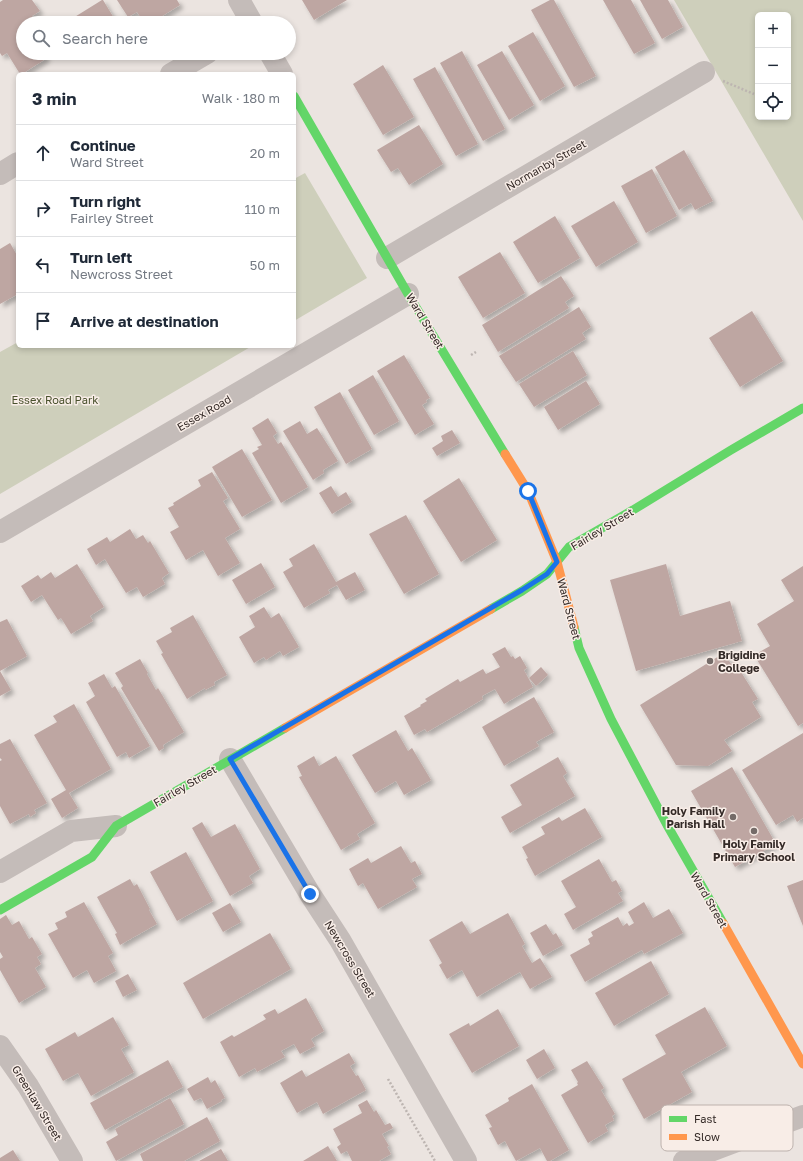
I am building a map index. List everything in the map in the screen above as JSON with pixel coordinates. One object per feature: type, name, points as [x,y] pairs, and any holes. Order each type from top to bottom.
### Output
[{"type":"street","points":[[239,0],[248,16]]},
{"type":"street","points":[[174,72],[195,60]]},
{"type":"street","points":[[274,60],[281,72]]},
{"type":"street","name":"Normanby Street","points":[[387,258],[714,76]]},
{"type":"street","name":"Ward Street","points":[[296,99],[408,294],[528,491],[557,562],[579,648],[611,719],[667,825],[803,1064]]},
{"type":"street","points":[[0,174],[16,165]]},
{"type":"street","name":"Essex Road","points":[[0,532],[408,294]]},
{"type":"street","name":"Fairley Street","points":[[0,910],[92,857],[116,826],[522,590],[547,574],[569,547],[634,510],[731,450],[803,408]]},
{"type":"street","name":"Newcross Street","points":[[230,759],[310,894],[340,940],[466,1161]]},
{"type":"street","name":"Fairley Street","points":[[0,872],[71,831],[116,826]]},
{"type":"street","name":"Greenlaw Street","points":[[0,1046],[28,1086],[72,1161]]},
{"type":"street","points":[[793,1120],[803,1116]]},
{"type":"street","points":[[684,1161],[710,1151]]},
{"type":"path","points":[[714,76],[754,94]]},
{"type":"path","points":[[388,1079],[435,1161]]},
{"type":"green space","points":[[674,0],[803,0],[803,221]]},
{"type":"green space","points":[[305,173],[367,278],[296,320],[296,178]]},
{"type":"green space","name":"Essex Road Park","points":[[16,343],[16,348],[249,348],[0,494],[0,352]]},
{"type":"building","points":[[3,0],[32,0],[40,11],[32,16],[16,16],[16,60],[44,60],[25,72],[19,72],[7,53],[2,56],[0,53],[0,2]]},
{"type":"building","points":[[103,0],[113,16],[76,16]]},
{"type":"building","points":[[117,0],[177,0],[180,5],[162,16],[140,16],[137,12],[127,16]]},
{"type":"building","points":[[302,0],[347,0],[314,20]]},
{"type":"building","points":[[550,0],[554,0],[596,76],[574,87],[531,10]]},
{"type":"building","points":[[603,0],[631,0],[655,43],[634,54]]},
{"type":"building","points":[[640,0],[668,0],[683,27],[662,39]]},
{"type":"building","points":[[533,32],[565,86],[540,101],[508,46]]},
{"type":"building","points":[[462,51],[505,129],[483,141],[440,63]]},
{"type":"building","points":[[502,51],[534,105],[509,120],[477,65]]},
{"type":"building","points":[[383,65],[414,117],[383,135],[353,84]]},
{"type":"building","points":[[435,67],[478,144],[456,156],[413,79]]},
{"type":"building","points":[[419,125],[443,164],[409,185],[398,168],[391,172],[377,150]]},
{"type":"building","points":[[684,150],[713,201],[695,210],[691,203],[679,210],[655,167]]},
{"type":"building","points":[[652,169],[677,216],[646,233],[621,186]]},
{"type":"building","points":[[614,201],[638,242],[596,267],[571,226]]},
{"type":"building","points":[[555,216],[580,258],[538,283],[513,242]]},
{"type":"building","points":[[10,243],[16,254],[16,295],[0,304],[0,249]]},
{"type":"building","points":[[500,252],[525,293],[483,318],[458,277]]},
{"type":"building","points":[[561,276],[574,296],[565,302],[569,308],[498,352],[482,325]]},
{"type":"building","points":[[579,307],[591,327],[582,333],[586,339],[516,382],[499,356]]},
{"type":"building","points":[[752,311],[783,361],[740,387],[709,338]]},
{"type":"building","points":[[573,351],[587,375],[534,407],[519,384]]},
{"type":"building","points":[[404,355],[430,398],[422,405],[434,424],[415,435],[377,371]]},
{"type":"building","points":[[373,375],[399,421],[374,435],[348,390]]},
{"type":"building","points":[[586,381],[600,404],[558,430],[544,407]]},
{"type":"building","points":[[340,392],[372,449],[346,464],[314,407]]},
{"type":"building","points":[[268,418],[277,433],[273,436],[278,444],[281,442],[308,487],[281,503],[252,453],[259,449],[257,447],[262,445],[252,428]]},
{"type":"building","points":[[300,421],[307,434],[317,428],[338,461],[323,470],[324,473],[313,480],[283,431]]},
{"type":"building","points":[[452,430],[460,443],[437,456],[432,448],[443,441],[441,436]]},
{"type":"building","points":[[242,449],[272,500],[242,517],[212,467]]},
{"type":"building","points":[[212,472],[228,498],[223,501],[240,529],[225,538],[240,563],[218,576],[203,550],[186,560],[170,532],[179,527],[168,508],[174,505],[173,503],[201,486],[198,480]]},
{"type":"building","points":[[459,478],[497,540],[461,562],[423,501]]},
{"type":"building","points":[[331,486],[338,497],[346,492],[352,502],[332,514],[319,493]]},
{"type":"building","points":[[406,515],[439,574],[404,594],[369,534]]},
{"type":"building","points":[[130,529],[136,539],[143,535],[148,543],[150,541],[169,573],[162,578],[165,584],[143,597],[137,587],[126,593],[105,559],[96,565],[87,549],[107,537],[110,542]]},
{"type":"building","points":[[314,544],[336,582],[355,572],[365,590],[346,600],[337,585],[328,590],[330,593],[304,608],[283,572],[293,566],[289,559]]},
{"type":"building","points":[[261,563],[275,587],[246,604],[232,580]]},
{"type":"building","points":[[77,564],[104,607],[90,616],[93,621],[71,634],[61,618],[58,620],[42,595],[31,602],[21,586],[38,575],[41,579],[51,572],[55,578]]},
{"type":"building","points":[[666,564],[680,616],[730,601],[742,641],[636,671],[610,580]]},
{"type":"building","points":[[803,566],[803,723],[798,726],[754,655],[770,646],[757,624],[794,601],[781,580]]},
{"type":"building","points":[[264,607],[271,618],[279,613],[299,647],[283,656],[280,651],[266,660],[264,657],[254,663],[239,637],[255,627],[249,616]]},
{"type":"building","points":[[193,615],[227,675],[214,682],[215,685],[205,690],[205,688],[187,699],[161,654],[163,653],[156,641],[172,632],[170,628]]},
{"type":"building","points":[[7,619],[27,656],[0,671],[0,622]]},
{"type":"building","points":[[505,647],[511,657],[513,656],[515,659],[520,656],[527,668],[524,670],[533,687],[504,704],[495,689],[482,696],[483,699],[427,732],[425,729],[414,735],[404,716],[421,706],[420,705],[427,701],[425,699],[458,679],[460,682],[483,669],[486,674],[500,667],[492,654]]},
{"type":"building","points":[[724,653],[731,664],[734,661],[758,699],[752,702],[761,717],[724,740],[732,751],[708,766],[676,765],[640,705]]},
{"type":"building","points":[[140,659],[156,690],[158,688],[184,732],[163,745],[164,748],[159,751],[121,688],[123,686],[115,673]]},
{"type":"building","points":[[541,667],[548,675],[536,686],[529,678]]},
{"type":"building","points":[[0,671],[11,690],[0,696]]},
{"type":"building","points":[[104,674],[112,688],[115,686],[150,746],[129,758],[126,752],[117,757],[86,702],[95,696],[88,683]]},
{"type":"building","points":[[534,697],[554,732],[536,742],[539,746],[504,766],[482,727]]},
{"type":"building","points":[[74,704],[111,769],[69,793],[78,808],[62,818],[51,799],[66,790],[34,735],[57,722],[53,716]]},
{"type":"building","points":[[396,730],[408,751],[412,748],[431,780],[404,795],[396,781],[375,793],[352,755]]},
{"type":"building","points":[[803,733],[803,818],[797,822],[793,815],[776,825],[742,770]]},
{"type":"building","points":[[10,739],[47,803],[34,810],[36,813],[30,817],[29,814],[10,824],[0,806],[0,761],[2,760],[0,758],[0,744]]},
{"type":"building","points":[[314,756],[319,766],[336,756],[375,823],[357,834],[360,839],[341,850],[299,777],[302,776],[297,766]]},
{"type":"building","points":[[558,757],[567,773],[563,776],[575,796],[510,833],[501,817],[522,805],[510,785]]},
{"type":"building","name":"Holy Family Parish Hall","points":[[732,767],[776,844],[735,867],[691,791]]},
{"type":"building","points":[[585,808],[602,837],[535,876],[526,859],[528,858],[522,847],[545,834],[541,827],[559,817],[562,821]]},
{"type":"building","points":[[202,822],[211,837],[235,824],[260,869],[249,876],[253,883],[230,896],[192,828]]},
{"type":"building","points":[[401,846],[411,863],[415,861],[422,874],[412,879],[417,887],[378,909],[363,883],[358,886],[349,869],[368,858],[371,863]]},
{"type":"building","points":[[186,852],[213,901],[177,921],[150,872]]},
{"type":"building","points":[[599,859],[612,882],[616,880],[622,891],[618,893],[623,901],[573,930],[564,914],[576,907],[561,881]]},
{"type":"building","points":[[130,879],[134,886],[137,884],[157,924],[120,945],[115,934],[117,933],[97,897]]},
{"type":"building","points":[[803,880],[803,926],[787,886]]},
{"type":"building","points":[[84,902],[113,953],[108,956],[116,971],[94,983],[87,970],[73,978],[48,934],[58,929],[55,923],[67,917],[65,912]]},
{"type":"building","points":[[644,902],[653,918],[669,909],[683,933],[644,954],[642,950],[585,982],[570,955],[590,944],[588,939],[593,936],[591,932],[618,917],[623,926],[627,923],[629,926],[634,923],[628,912]]},
{"type":"building","points":[[230,903],[241,922],[223,932],[212,913]]},
{"type":"building","points":[[508,913],[525,944],[522,946],[532,963],[540,958],[552,977],[530,989],[520,972],[477,997],[462,970],[447,979],[439,965],[442,963],[429,940],[462,921],[470,934]]},
{"type":"building","points":[[6,915],[12,925],[19,921],[29,939],[32,937],[42,954],[37,957],[41,964],[35,968],[46,987],[19,1003],[0,970],[0,959],[3,957],[0,952],[0,919]]},
{"type":"building","points":[[546,924],[553,935],[556,933],[563,945],[543,956],[530,933]]},
{"type":"building","points":[[270,933],[291,969],[203,1019],[183,983]]},
{"type":"building","points":[[651,961],[669,994],[614,1026],[595,993]]},
{"type":"building","points":[[128,974],[137,990],[123,997],[115,981]]},
{"type":"building","points":[[306,998],[324,1031],[311,1039],[315,1046],[300,1054],[294,1044],[281,1051],[285,1057],[257,1072],[255,1068],[239,1077],[220,1042],[232,1035],[234,1037],[266,1019],[263,1015],[275,1009],[278,1014]]},
{"type":"building","points":[[705,1007],[727,1046],[681,1072],[692,1092],[669,1105],[661,1105],[661,1109],[644,1119],[622,1079],[666,1054],[655,1035]]},
{"type":"building","points":[[498,1009],[519,1046],[472,1073],[449,1034],[469,1023],[470,1026]]},
{"type":"building","points":[[113,1017],[129,1045],[121,1049],[134,1072],[91,1096],[78,1073],[63,1081],[45,1049],[75,1032],[78,1037]]},
{"type":"building","points":[[544,1049],[555,1068],[537,1079],[526,1060]]},
{"type":"building","points":[[349,1053],[355,1063],[350,1066],[356,1076],[358,1075],[366,1090],[323,1114],[317,1102],[297,1113],[280,1083],[302,1070],[306,1077]]},
{"type":"building","points":[[168,1060],[183,1087],[105,1130],[90,1103]]},
{"type":"building","points":[[587,1061],[604,1088],[601,1090],[615,1114],[612,1116],[614,1120],[605,1125],[608,1131],[588,1143],[561,1095],[578,1085],[578,1082],[571,1070]]},
{"type":"building","points":[[208,1077],[211,1083],[215,1080],[225,1098],[207,1109],[201,1098],[194,1101],[187,1089]]},
{"type":"building","points":[[532,1084],[569,1150],[550,1161],[547,1161],[540,1148],[516,1161],[505,1141],[498,1145],[489,1128],[492,1127],[485,1115],[509,1101],[508,1098]]},
{"type":"building","points":[[170,1098],[184,1124],[116,1161],[106,1142],[118,1135],[115,1129]]},
{"type":"building","points":[[367,1100],[374,1112],[376,1110],[385,1125],[390,1123],[393,1128],[382,1134],[389,1146],[387,1147],[391,1154],[379,1161],[352,1161],[347,1151],[341,1154],[337,1147],[341,1144],[333,1129],[362,1113],[358,1105]]},
{"type":"building","points":[[207,1117],[220,1141],[184,1161],[143,1161],[140,1154]]},
{"type":"building","points":[[328,1146],[337,1161],[303,1161]]},
{"type":"building","points":[[221,1149],[228,1161],[199,1161]]},
{"type":"building","points":[[13,1150],[20,1161],[0,1161],[0,1158]]},
{"type":"traffic: fast","points":[[296,99],[408,294],[505,454]]},
{"type":"traffic: fast","points":[[491,609],[547,574],[569,547],[803,408]]},
{"type":"traffic: fast","points":[[574,627],[579,648],[611,719],[667,825],[723,923]]},
{"type":"traffic: fast","points":[[0,910],[92,857],[116,826],[285,728]]},
{"type":"traffic: slow","points":[[505,454],[528,491],[557,562],[574,627]]},
{"type":"traffic: slow","points":[[285,728],[491,609]]},
{"type":"traffic: slow","points":[[723,923],[803,1064]]},
{"type":"place","name":"Brigidine College","points":[[710,661]]},
{"type":"place","name":"Holy Family Parish Hall","points":[[733,817]]},
{"type":"place","name":"Holy Family Primary School","points":[[754,831]]},
{"type":"route","points":[[310,894],[230,759],[522,590],[547,574],[557,562],[528,491]]}]
